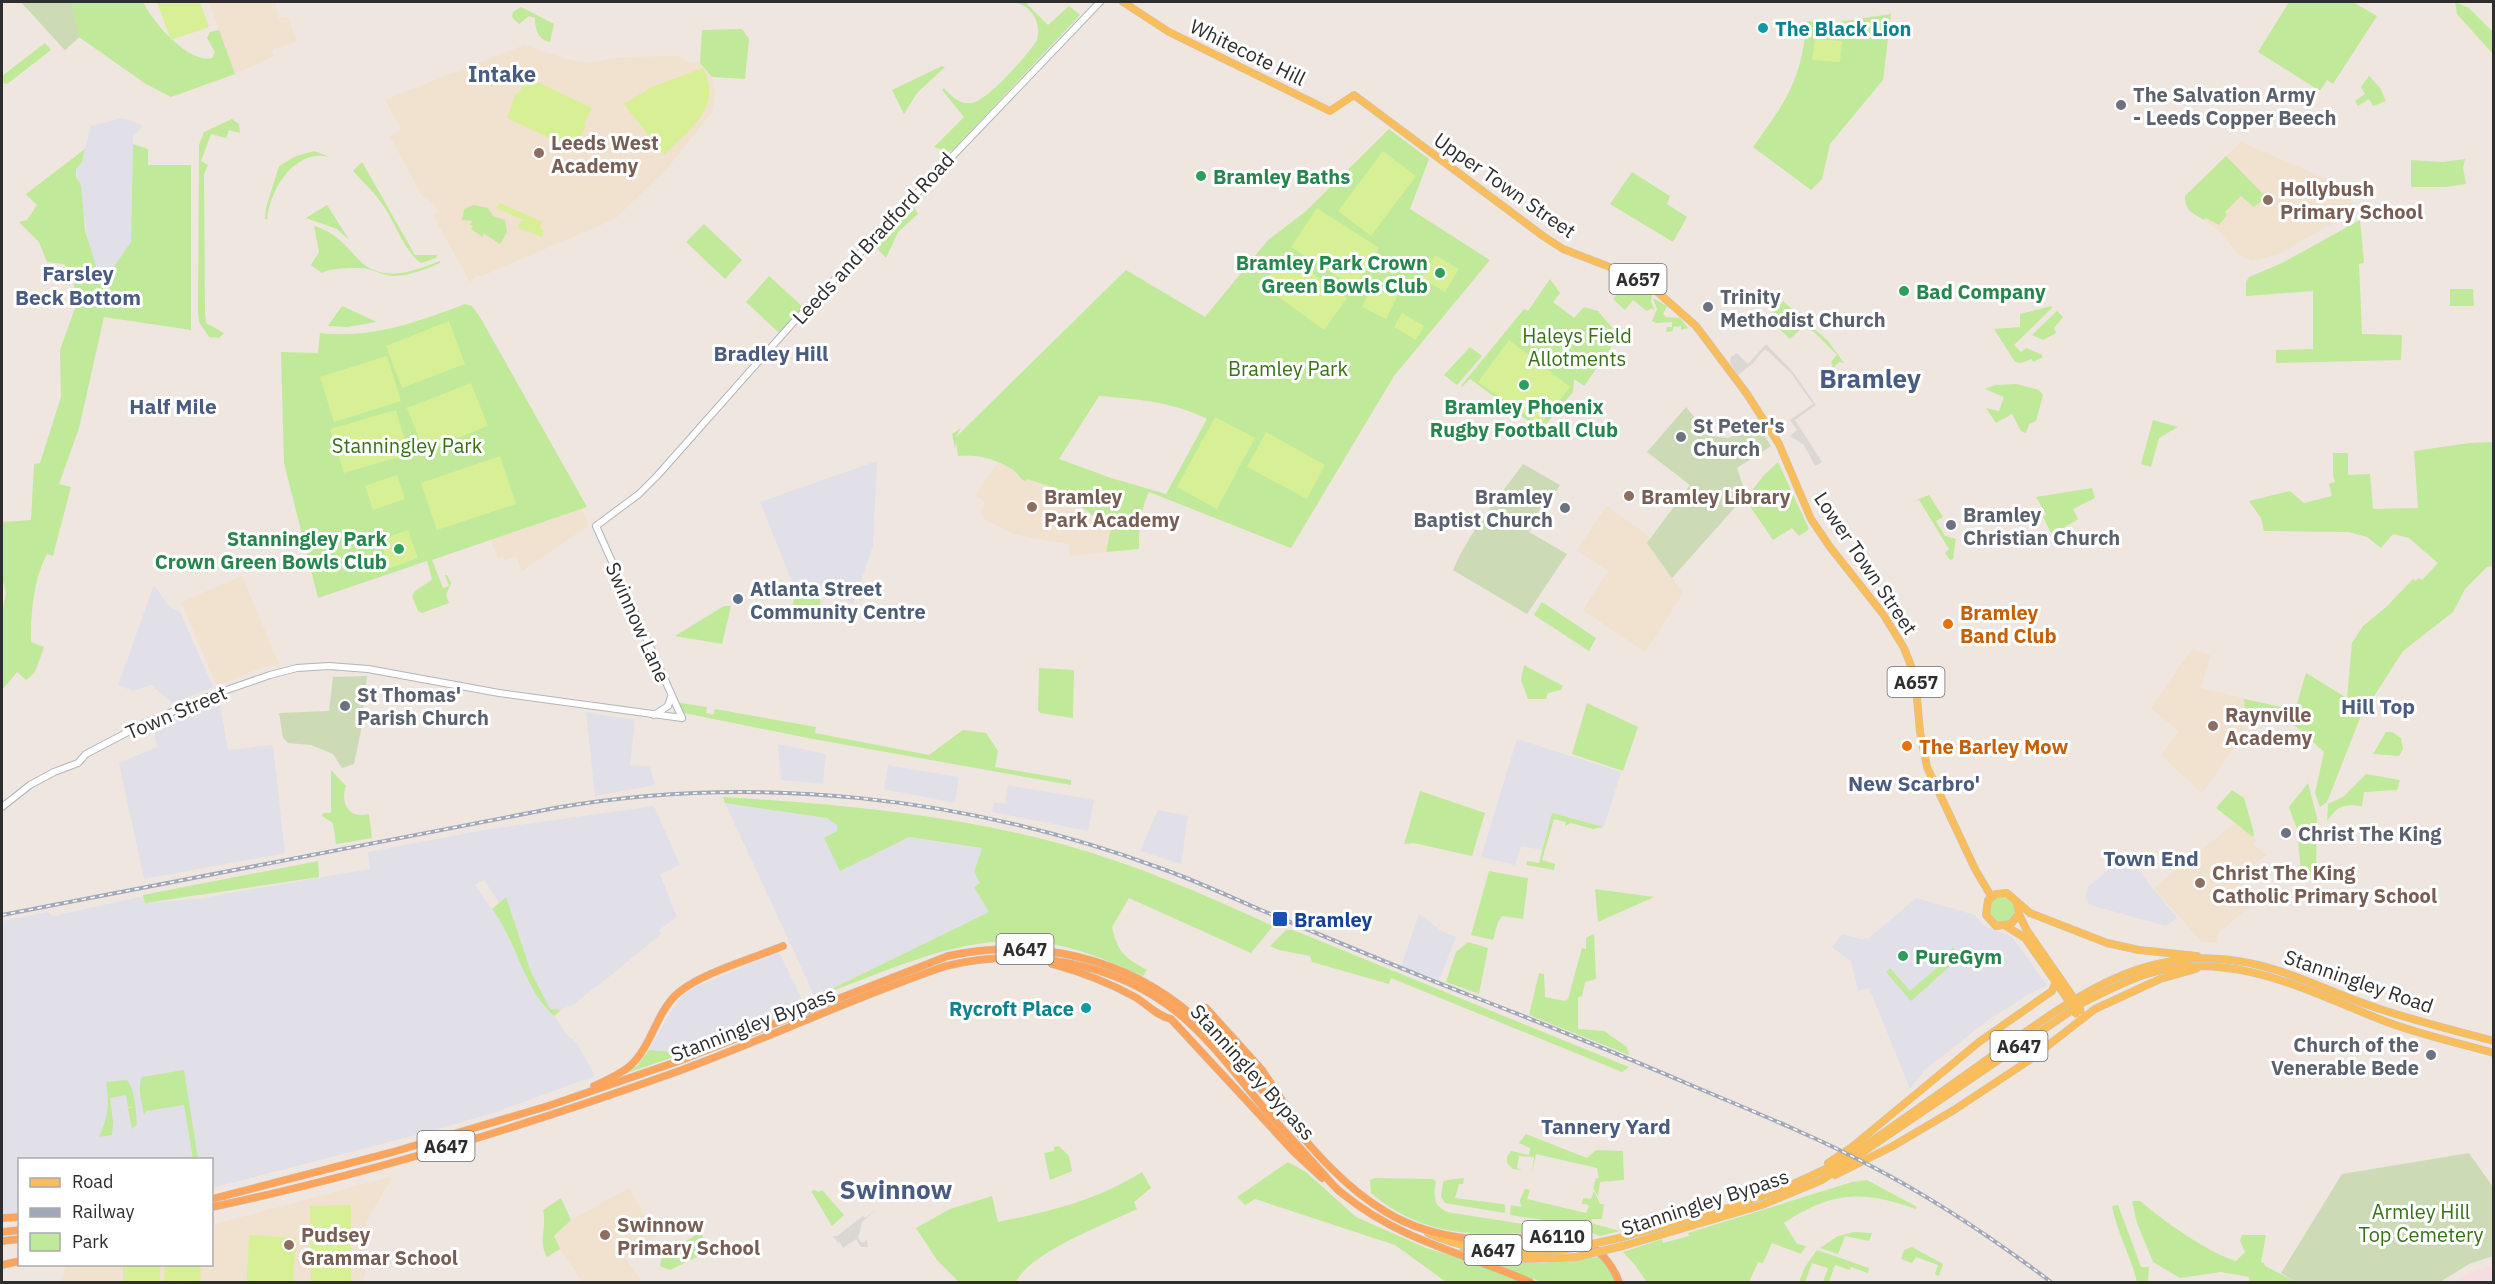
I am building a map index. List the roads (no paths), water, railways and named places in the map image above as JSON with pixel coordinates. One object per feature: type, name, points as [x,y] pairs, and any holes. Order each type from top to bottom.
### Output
[{"type":"highway","points":[[548,1106],[618,1075],[632,1064],[642,1051],[665,1009],[680,992],[703,979],[783,946]]},
{"type":"highway","name":"Stanningley Bypass","points":[[213,1199],[393,1152],[548,1106],[675,1062],[948,956],[995,948],[1037,949],[1082,956],[1114,967],[1172,999],[1224,1047],[1317,1155],[1365,1199],[1415,1227]]},
{"type":"highway","name":"Stanningley Bypass","points":[[213,1207],[280,1193],[550,1116],[688,1067],[946,966],[970,960],[1030,957],[1080,964],[1139,988],[1176,1012],[1227,1064],[1340,1192],[1389,1226],[1447,1251]]},
{"type":"highway","name":"A647","points":[[1030,957],[1084,973],[1112,985],[1138,999],[1162,1016],[1171,1019],[1294,1152],[1340,1192]]},
{"type":"highway","name":"A647","points":[[1206,1008],[1262,1070],[1317,1155]]},
{"type":"highway","points":[[213,1212],[280,1193]]},
{"type":"highway","points":[[2,1218],[18,1217]]},
{"type":"highway","name":"A6110","points":[[1415,1227],[1474,1239],[1571,1237],[1590,1246],[1604,1258],[1615,1272],[1619,1282]]},
{"type":"highway","points":[[2,1232],[18,1230]]},
{"type":"highway","points":[[2,1241],[18,1239]]},
{"type":"highway","name":"A6110","points":[[1447,1251],[1530,1282]]},
{"type":"highway","points":[[2,1265],[18,1261]]},
{"type":"main road","name":"Leeds and Bradford Road","points":[[596,525],[639,494],[657,477],[790,326],[1100,2]]},
{"type":"main road","name":"Whitecote Hill","points":[[1123,2],[1169,32],[1330,111],[1354,94]]},
{"type":"main road","name":"Upper Town Street","points":[[1354,94],[1563,249],[1628,274],[1654,289],[1683,312],[1723,359]]},
{"type":"main road","name":"Lower Town Street","points":[[1723,359],[1771,429],[1811,519],[1877,606],[1904,648],[1915,676],[1921,741],[1927,767],[1975,869],[1991,896]]},
{"type":"main road","name":"Swinnow Lane","points":[[596,525],[682,718],[654,715]]},
{"type":"main road","name":"Town Street","points":[[2,807],[30,786],[54,772],[78,763],[86,754],[123,734],[222,692],[297,668],[329,666],[368,669],[499,693],[654,715]]},
{"type":"main road","points":[[654,715],[668,706],[671,696]]},
{"type":"main road","points":[[1991,896],[2007,893],[2017,902],[2019,914],[2026,929],[2080,1016]]},
{"type":"main road","name":"A657","points":[[1991,896],[1986,904],[1986,915],[1996,926],[2006,926]]},
{"type":"main road","name":"A647","points":[[2017,902],[2030,914],[2113,945],[2214,962]]},
{"type":"main road","points":[[2006,926],[2014,922],[2019,914]]},
{"type":"main road","points":[[2006,926],[2025,938],[2068,996]]},
{"type":"main road","name":"Stanningley Bypass","points":[[1415,1227],[1460,1244],[1504,1252],[1527,1253],[1574,1248],[1624,1237],[1735,1206],[1801,1181],[1866,1145],[2054,1012],[2097,986],[2149,965],[2169,960],[2214,962]]},
{"type":"main road","name":"A647","points":[[1822,1180],[1874,1156],[1954,1110],[2028,1061],[2080,1016],[2160,979],[2214,962]]},
{"type":"main road","name":"Stanningley Road","points":[[2214,962],[2259,965],[2298,977],[2390,1012],[2493,1041]]},
{"type":"main road","name":"Stanningley Road","points":[[2214,962],[2279,978],[2392,1024],[2493,1053]]},
{"type":"main road","name":"Stanningley Bypass","points":[[1447,1251],[1489,1258],[1526,1260],[1576,1257],[1623,1246],[1762,1205],[1822,1180],[2084,1002],[2147,974],[2214,962]]},
{"type":"main road","name":"A647","points":[[1801,1181],[1852,1147],[1979,1042],[2052,991],[2056,981]]},
{"type":"railway","points":[[2,915],[555,808],[631,798],[707,793],[783,793],[860,798],[936,808],[1011,823],[1085,843],[1170,872],[1760,1114],[1847,1154],[1916,1191],[2008,1250],[2051,1282]]},
{"type":"place","name":"The Black Lion","points":[[1763,28]]},
{"type":"place","name":"The Salvation Army - Leeds Copper Beech","points":[[2121,105]]},
{"type":"place","name":"Leeds West Academy","points":[[539,153]]},
{"type":"place","name":"Bramley Baths","points":[[1201,176]]},
{"type":"place","name":"Hollybush Primary School","points":[[2268,200]]},
{"type":"place","name":"Bramley Park Crown Green Bowls Club","points":[[1440,273]]},
{"type":"place","name":"Bad Company","points":[[1904,291]]},
{"type":"place","name":"Trinity Methodist Church","points":[[1708,307]]},
{"type":"place","name":"Bramley Phoenix Rugby Football Club","points":[[1524,385]]},
{"type":"place","name":"St Peter's Church","points":[[1681,437]]},
{"type":"place","name":"Bramley Library","points":[[1629,496]]},
{"type":"place","name":"Bramley Park Academy","points":[[1032,507]]},
{"type":"place","name":"Bramley Baptist Church","points":[[1565,508]]},
{"type":"place","name":"Bramley Christian Church","points":[[1951,525]]},
{"type":"place","name":"Stanningley Park Crown Green Bowls Club","points":[[399,549]]},
{"type":"place","name":"Atlanta Street Community Centre","points":[[738,599]]},
{"type":"place","name":"Bramley Band Club","points":[[1948,624]]},
{"type":"place","name":"St Thomas' Parish Church","points":[[345,706]]},
{"type":"place","name":"Raynville Academy","points":[[2213,726]]},
{"type":"place","name":"The Barley Mow","points":[[1907,746]]},
{"type":"place","name":"Christ The King","points":[[2286,833]]},
{"type":"place","name":"Christ The King Catholic Primary School","points":[[2200,883]]},
{"type":"place","name":"Bramley","points":[[1280,919]]},
{"type":"place","name":"PureGym","points":[[1903,956]]},
{"type":"place","name":"Rycroft Place","points":[[1086,1008]]},
{"type":"place","name":"Church of the Venerable Bede","points":[[2431,1055]]},
{"type":"place","name":"Swinnow Primary School","points":[[605,1235]]},
{"type":"place","name":"Pudsey Grammar School","points":[[289,1245]]},
{"type":"district","name":"Intake","points":[[502,73]]},
{"type":"district","name":"Farsley Beck Bottom","points":[[78,285]]},
{"type":"district","name":"Bradley Hill","points":[[771,353]]},
{"type":"district","name":"Bramley","points":[[1870,378]]},
{"type":"district","name":"Half Mile","points":[[173,406]]},
{"type":"district","name":"Hill Top","points":[[2378,706]]},
{"type":"district","name":"New Scarbro'","points":[[1914,783]]},
{"type":"district","name":"Town End","points":[[2151,858]]},
{"type":"district","name":"Tannery Yard","points":[[1606,1126]]},
{"type":"district","name":"Swinnow","points":[[896,1189]]},
{"type":"park label","name":"Haleys Field Allotments","points":[[1577,346]]},
{"type":"park label","name":"Bramley Park","points":[[1288,368]]},
{"type":"park label","name":"Stanningley Park","points":[[407,445]]},
{"type":"park label","name":"Armley Hill Top Cemetery","points":[[2421,1222]]}]
